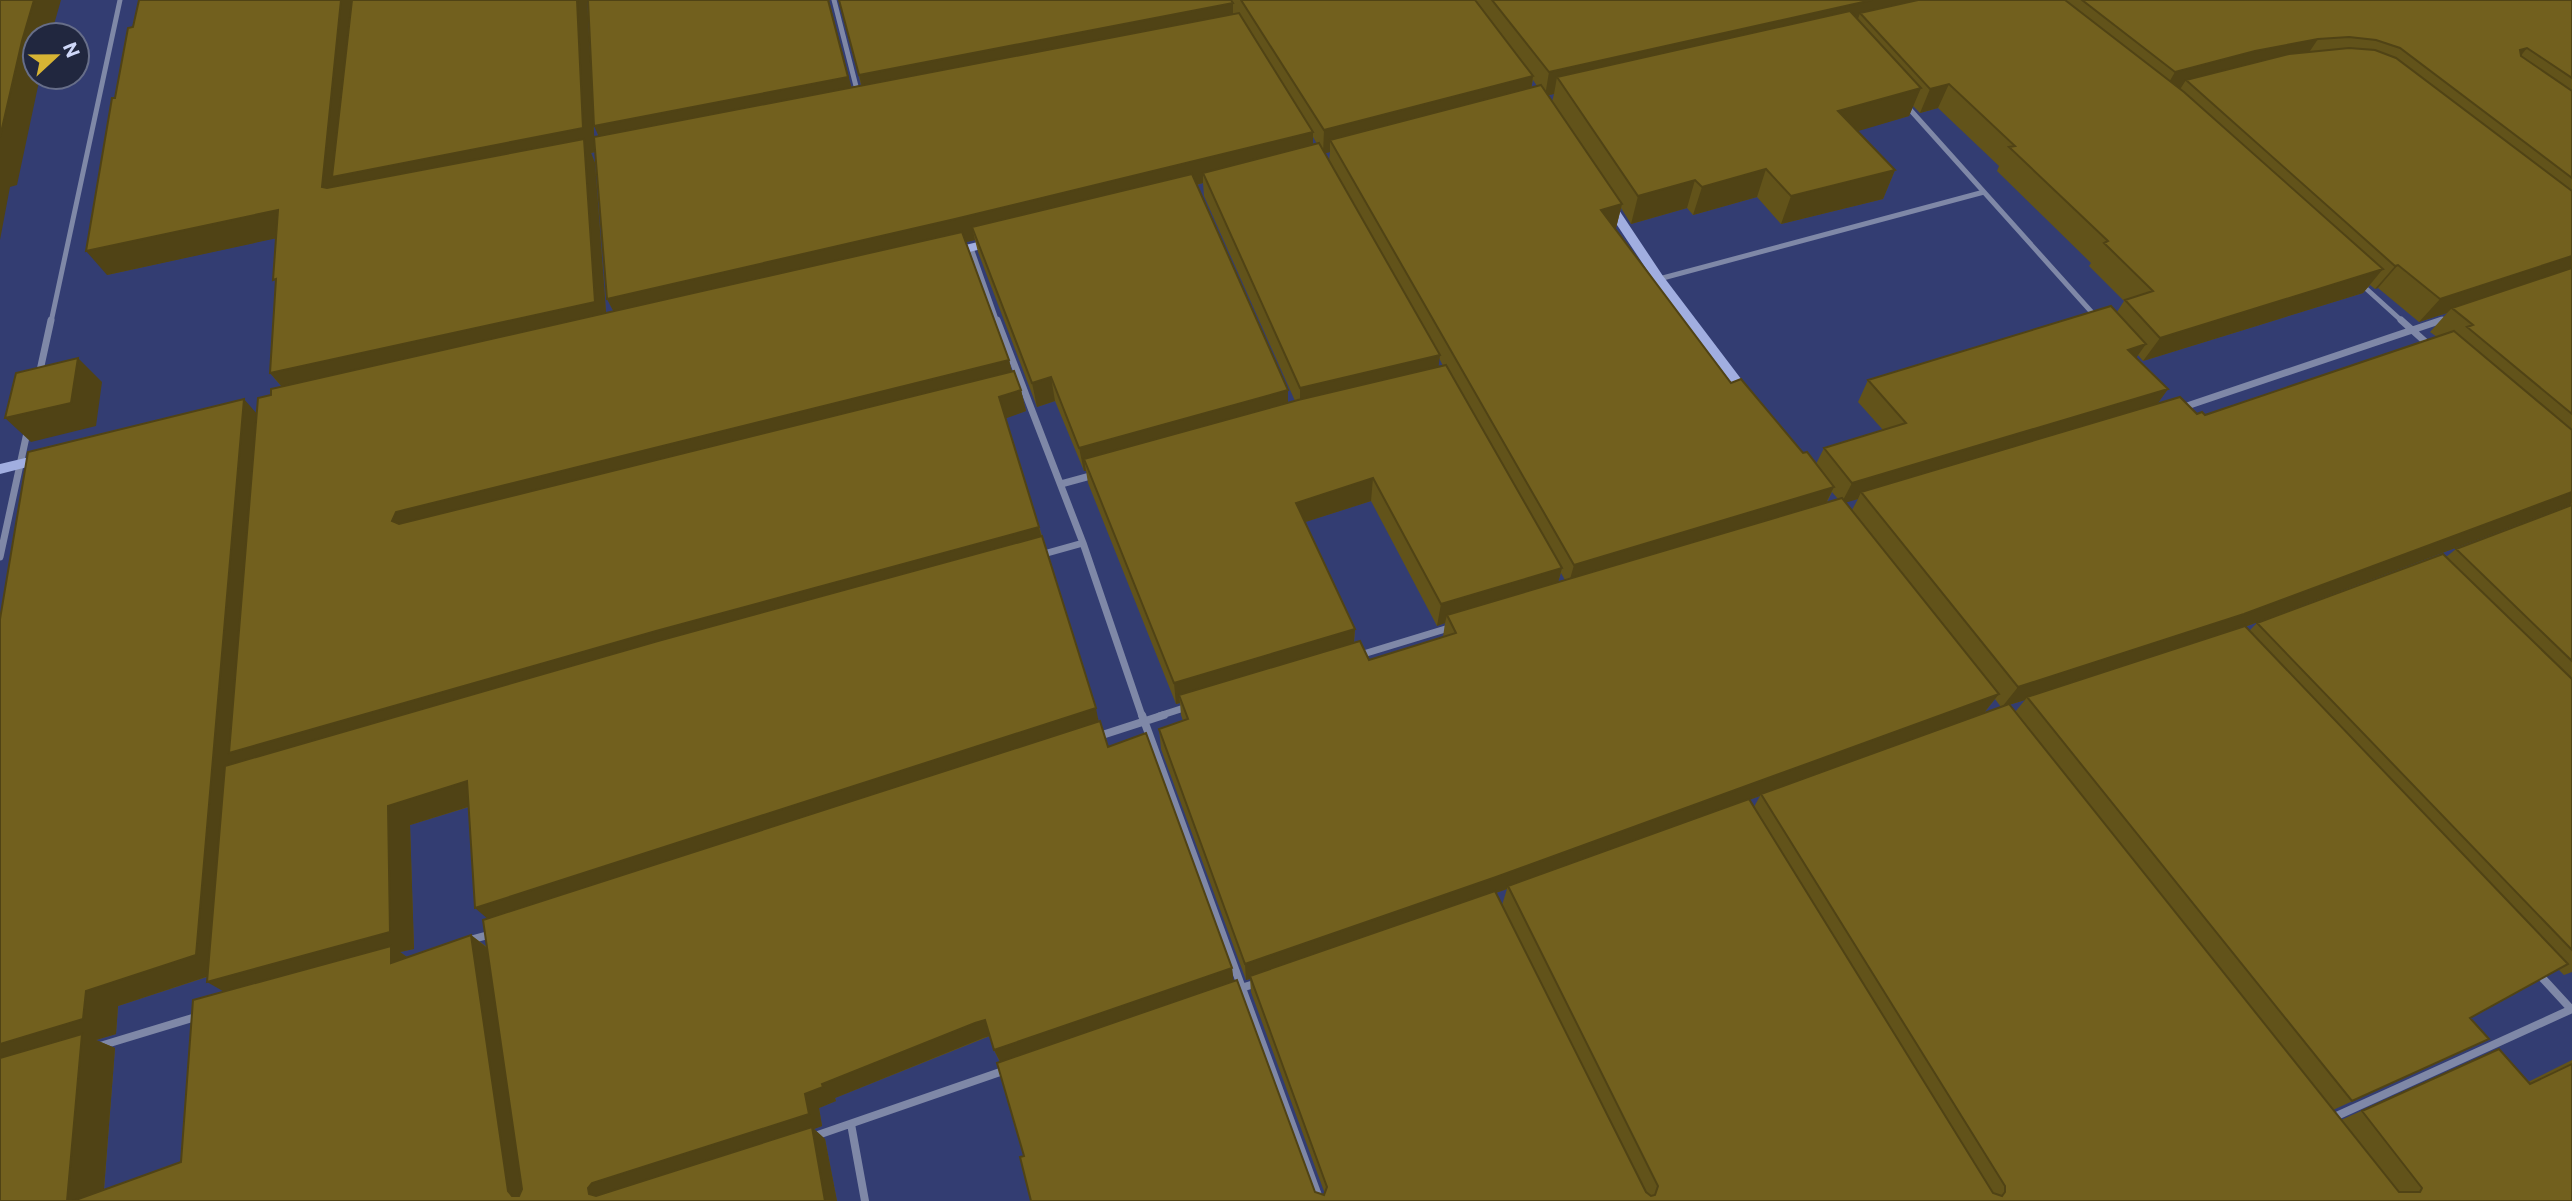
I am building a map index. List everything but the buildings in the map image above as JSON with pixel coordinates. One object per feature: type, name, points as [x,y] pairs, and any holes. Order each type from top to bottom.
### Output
[{"type":"street","points":[[37,383],[120,0]]},
{"type":"street","points":[[834,0],[862,107]]},
{"type":"street","points":[[1896,94],[2104,326]]},
{"type":"street","points":[[1600,191],[1659,279],[1761,412]]},
{"type":"street","points":[[1659,279],[1984,192]]},
{"type":"street","points":[[931,257],[1011,238]]},
{"type":"street","points":[[971,247],[1020,386],[1083,543],[1144,721],[1320,1201]]},
{"type":"street","points":[[2352,275],[2442,355]]},
{"type":"street","points":[[2178,409],[2461,314]]},
{"type":"street","points":[[1007,389],[1020,386]]},
{"type":"street","points":[[0,557],[29,424]]},
{"type":"street","points":[[0,469],[60,455]]},
{"type":"street","points":[[1060,484],[1100,473]]},
{"type":"street","points":[[1030,558],[1083,543]]},
{"type":"street","points":[[1354,657],[1460,625]]},
{"type":"street","points":[[1091,738],[1196,705]]},
{"type":"street","points":[[456,944],[496,932],[498,946]]},
{"type":"street","points":[[2321,1130],[2572,1009],[2525,959]]},
{"type":"street","points":[[1217,996],[1270,978]]},
{"type":"street","points":[[89,1049],[203,1015]]},
{"type":"street","points":[[798,1141],[1021,1065]]},
{"type":"street","points":[[851,1124],[866,1201]]}]
